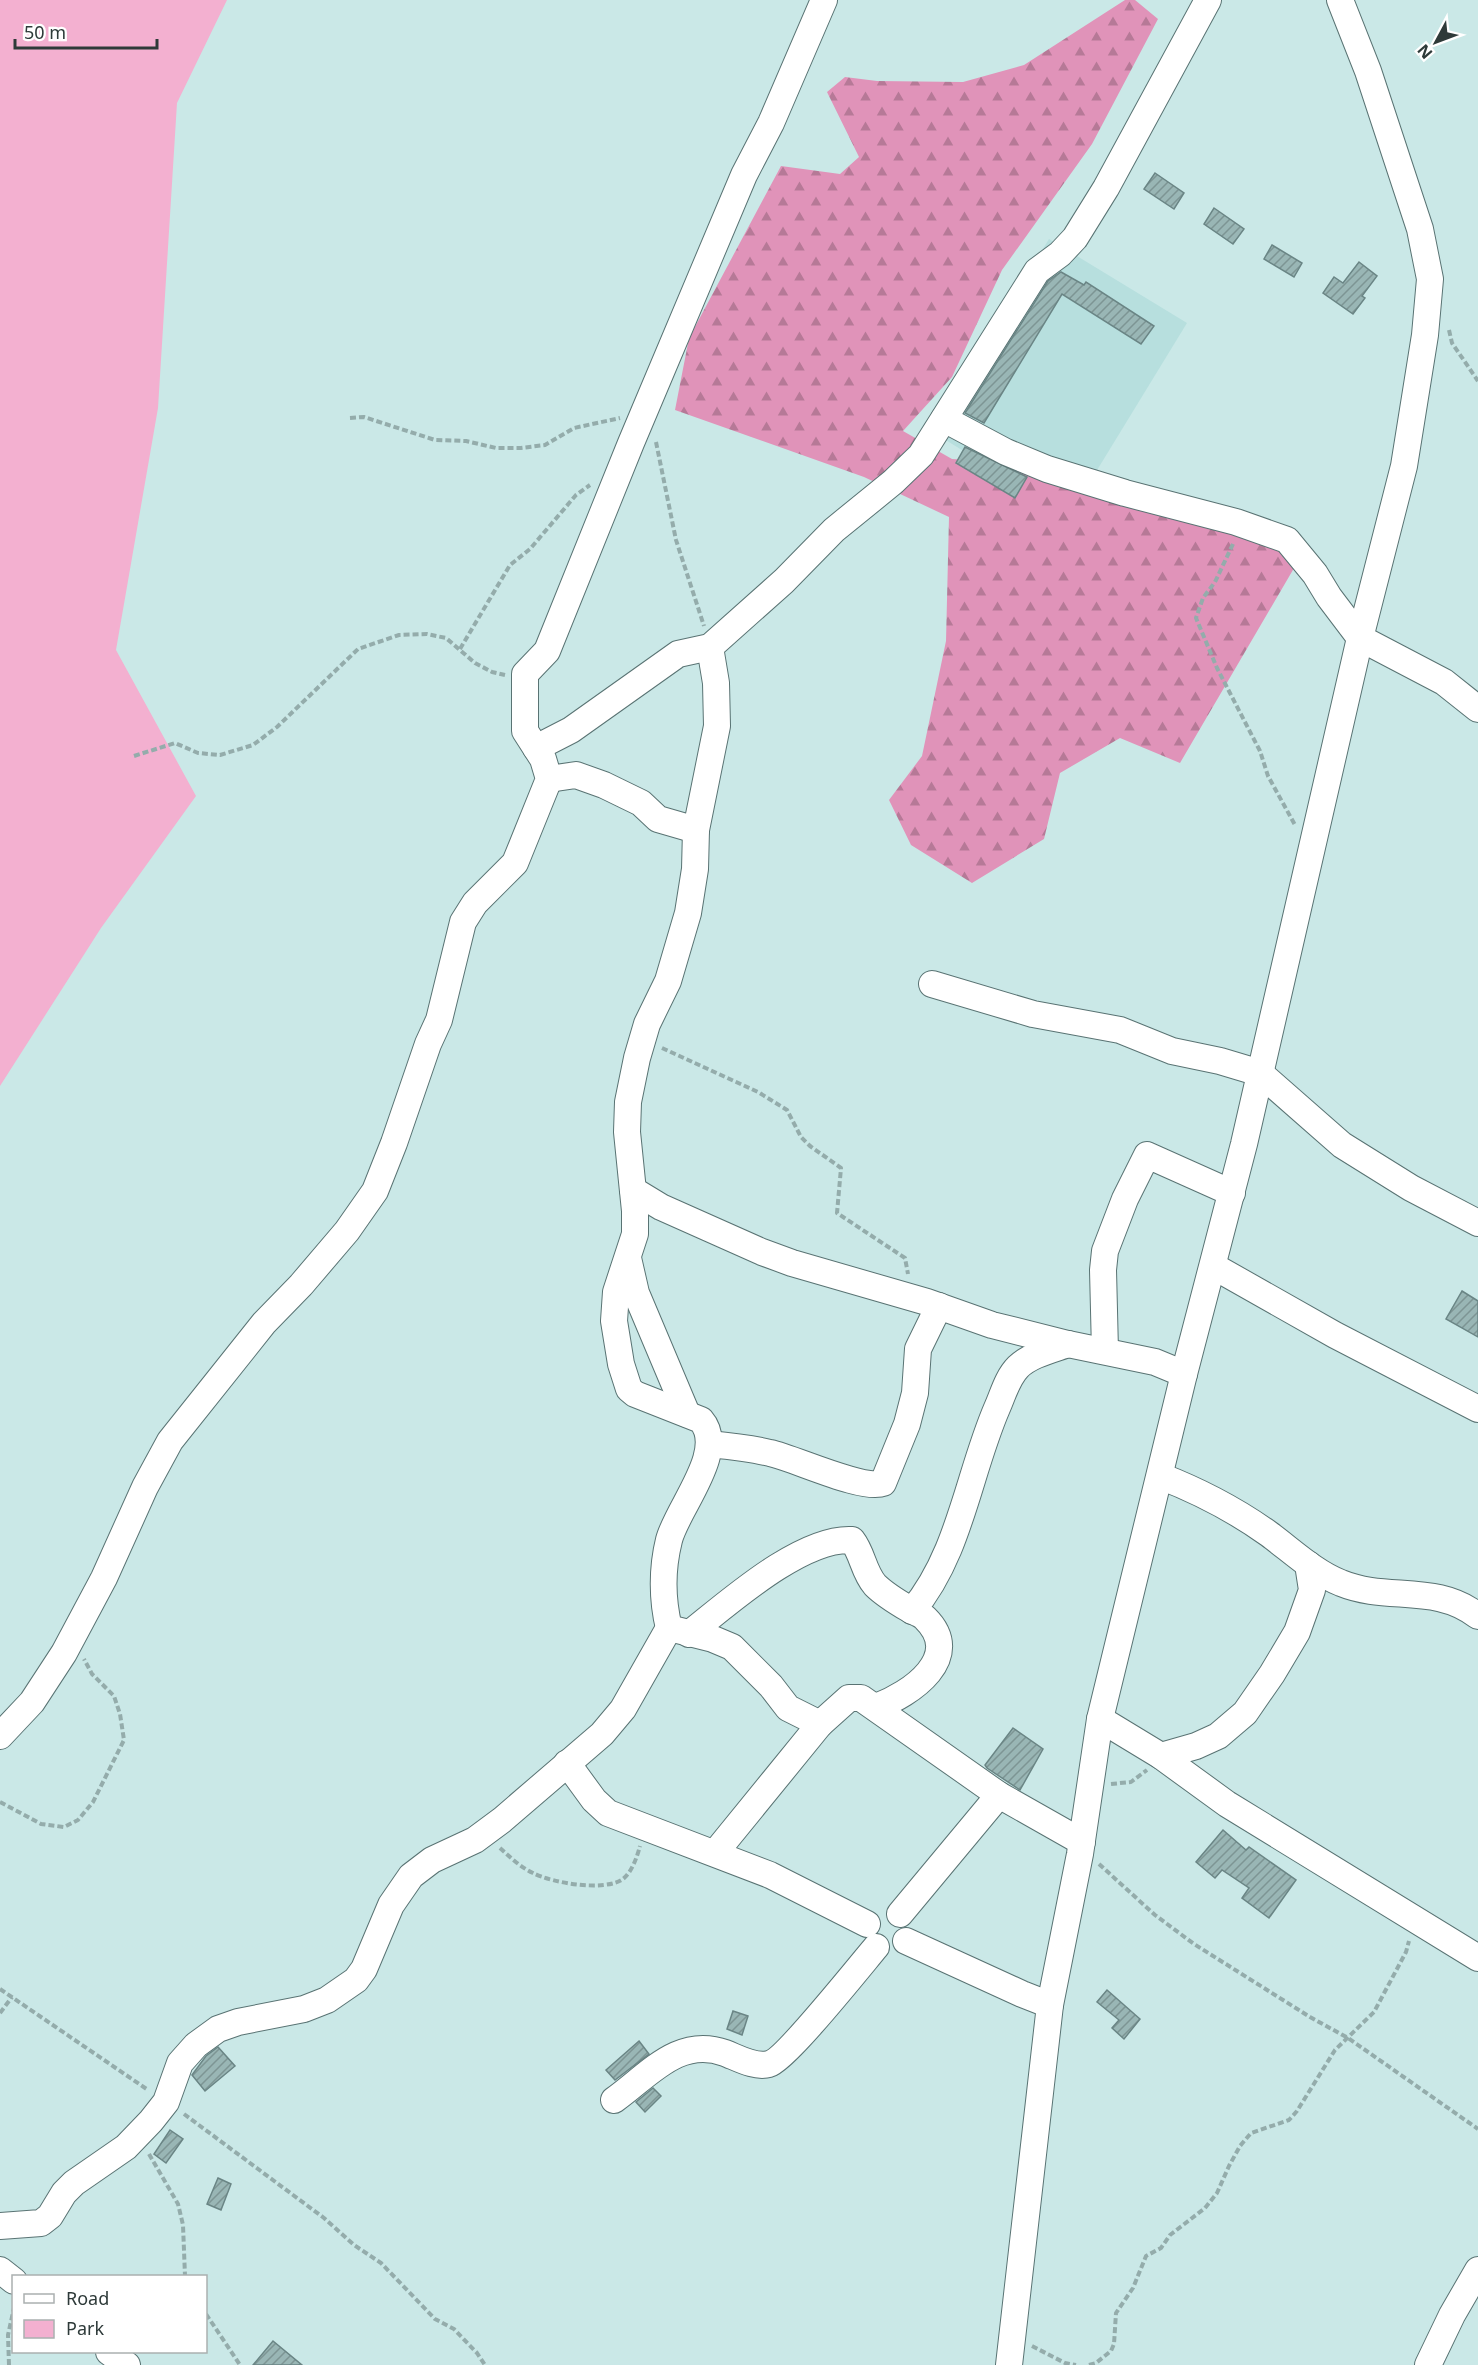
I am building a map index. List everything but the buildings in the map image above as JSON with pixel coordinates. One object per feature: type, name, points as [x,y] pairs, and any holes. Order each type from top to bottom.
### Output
[{"type":"street","points":[[0,1736],[32,1702],[73,1637],[170,1441],[264,1323],[301,1285],[347,1231],[375,1191],[428,1044],[439,1020],[463,922],[475,903],[514,863],[549,779],[543,759],[525,730],[525,674],[547,651],[744,175],[771,123],[824,0]]},
{"type":"street","points":[[536,748],[571,730],[678,654],[710,646],[784,581],[834,530],[921,455],[1036,271],[1060,254],[1075,238],[1106,188],[1208,0]]},
{"type":"street","points":[[1009,2365],[1050,2005],[1081,1848],[1100,1719],[1184,1374],[1232,1193],[1360,638],[1404,466],[1416,402],[1430,279],[1420,229],[1403,172],[1368,71],[1340,0]]},
{"type":"street","points":[[944,419],[1006,452],[1047,469],[1242,524],[1287,540],[1310,567],[1360,638],[1444,681],[1478,709]]},
{"type":"street","points":[[679,1631],[664,1565],[669,1538],[703,1470],[710,1444],[705,1425],[701,1420],[635,1394],[629,1389],[621,1364],[614,1321],[616,1292],[635,1234],[627,1132],[627,1102],[642,1039],[668,981],[688,913],[695,869],[696,830],[717,726],[716,683],[710,646]]},
{"type":"street","points":[[549,779],[576,775],[641,803],[658,819],[696,830]]},
{"type":"street","points":[[932,984],[1033,1014],[1120,1030],[1172,1051],[1220,1061],[1260,1073],[1342,1145],[1402,1184],[1478,1223]]},
{"type":"street","points":[[1105,1351],[1102,1270],[1105,1251],[1125,1200],[1147,1155],[1232,1193]]},
{"type":"street","points":[[633,1190],[661,1207],[762,1252],[933,1304],[992,1325],[1155,1362],[1184,1374]]},
{"type":"street","points":[[628,1258],[636,1293],[687,1414]]},
{"type":"street","points":[[1213,1266],[1335,1335],[1478,1409]]},
{"type":"street","points":[[710,1444],[764,1451],[846,1478],[874,1485],[883,1483],[907,1424],[915,1393],[918,1349],[933,1304]]},
{"type":"street","points":[[912,1611],[936,1578],[965,1504],[989,1426],[1007,1383],[1018,1367],[1032,1358],[1068,1344]]},
{"type":"street","points":[[1160,1476],[1226,1505],[1308,1564],[1341,1583],[1378,1592],[1430,1595],[1456,1603],[1478,1616]]},
{"type":"street","points":[[0,2226],[41,2223],[50,2216],[64,2193],[74,2183],[136,2138],[166,2102],[180,2063],[196,2045],[218,2029],[238,2022],[304,2009],[327,2000],[350,1985],[364,1969],[391,1905],[411,1876],[432,1860],[475,1840],[544,1786],[602,1734],[623,1709],[679,1631],[779,1566],[820,1546],[852,1540],[858,1548],[870,1579],[883,1592],[923,1616],[937,1633],[940,1644],[939,1656],[928,1673],[906,1692],[876,1707]]},
{"type":"street","points":[[1161,1756],[1196,1746],[1218,1736],[1245,1713],[1297,1632],[1312,1590],[1308,1564]]},
{"type":"street","points":[[679,1631],[713,1639],[732,1647],[771,1686],[788,1708],[820,1724]]},
{"type":"street","points":[[715,1853],[820,1724],[849,1698],[861,1698],[876,1707],[938,1754],[1081,1848]]},
{"type":"street","points":[[1100,1719],[1161,1756],[1227,1804],[1478,1958]]},
{"type":"street","points":[[567,1763],[594,1800],[608,1813],[779,1879],[871,1936],[889,1951],[898,1948],[906,1941],[908,1929],[906,1921],[900,1914],[889,1909],[880,1910],[872,1915],[871,1936],[798,2038],[771,2064],[760,2065],[705,2047],[693,2048],[680,2052],[614,2100]]},
{"type":"street","points":[[900,1914],[999,1795]]},
{"type":"street","points":[[906,1941],[1050,2005]]},
{"type":"street","points":[[0,2270],[12,2279]]},
{"type":"street","points":[[1428,2365],[1452,2314],[1478,2270]]},
{"type":"street","points":[[110,2353],[128,2365]]},
{"type":"path","points":[[1448,328],[1452,343],[1478,381]]},
{"type":"path","points":[[350,418],[364,417],[435,440],[466,441],[496,448],[521,448],[545,445],[574,428],[646,408],[676,540],[693,586],[710,646]]},
{"type":"path","points":[[460,649],[510,565],[530,549],[584,487],[622,466]]},
{"type":"path","points":[[1242,524],[1215,582],[1203,598],[1196,618],[1217,669],[1260,751],[1268,776],[1310,854]]},
{"type":"path","points":[[135,756],[175,743],[198,753],[220,755],[253,745],[277,726],[358,649],[399,635],[427,634],[446,638],[475,663],[492,672],[510,676],[525,674]]},
{"type":"path","points":[[642,1039],[758,1092],[787,1110],[801,1137],[841,1168],[837,1213],[905,1258],[909,1279],[933,1304]]},
{"type":"path","points":[[0,1802],[41,1824],[64,1827],[78,1820],[93,1802],[124,1740],[120,1714],[114,1696],[92,1674],[73,1637]]},
{"type":"path","points":[[1092,1784],[1131,1782],[1142,1775],[1161,1756]]},
{"type":"path","points":[[484,1833],[518,1865],[535,1874],[560,1882],[611,1885],[624,1878],[636,1860],[642,1826]]},
{"type":"path","points":[[1081,1848],[1155,1915],[1194,1944],[1310,2018],[1348,2038],[1478,2129]]},
{"type":"path","points":[[1089,2365],[1096,2363],[1111,2351],[1114,2344],[1116,2313],[1133,2288],[1146,2256],[1161,2248],[1170,2235],[1205,2208],[1217,2193],[1228,2166],[1240,2146],[1251,2133],[1288,2120],[1335,2050],[1374,2012],[1406,1952],[1416,1919]]},
{"type":"path","points":[[0,1989],[166,2102],[381,2263],[435,2319],[454,2329],[485,2365]]},
{"type":"path","points":[[0,2013],[12,1997]]},
{"type":"path","points":[[136,2138],[163,2176],[178,2204],[183,2225],[185,2275]]},
{"type":"path","points":[[207,2316],[240,2365]]},
{"type":"path","points":[[9,2365],[8,2335],[12,2317]]},
{"type":"path","points":[[1012,2336],[1065,2363],[1076,2365]]},
{"type":"shaded area","points":[[1049,239],[1187,323],[1069,516],[931,431]]},
{"type":"green space","points":[[0,0],[227,0],[177,103],[158,408],[116,650],[196,796],[101,928],[0,1086]]},
{"type":"green space","points":[[1125,0],[1135,0],[1158,19],[1092,144],[1002,270],[952,377],[903,431],[952,459],[1035,464],[1277,530],[1297,563],[1180,763],[1120,738],[1060,773],[1044,839],[972,883],[911,845],[889,800],[922,756],[946,641],[949,517],[864,477],[675,410],[689,338],[781,166],[840,174],[859,157],[827,92],[845,77],[877,81],[963,82],[1024,65]]}]
